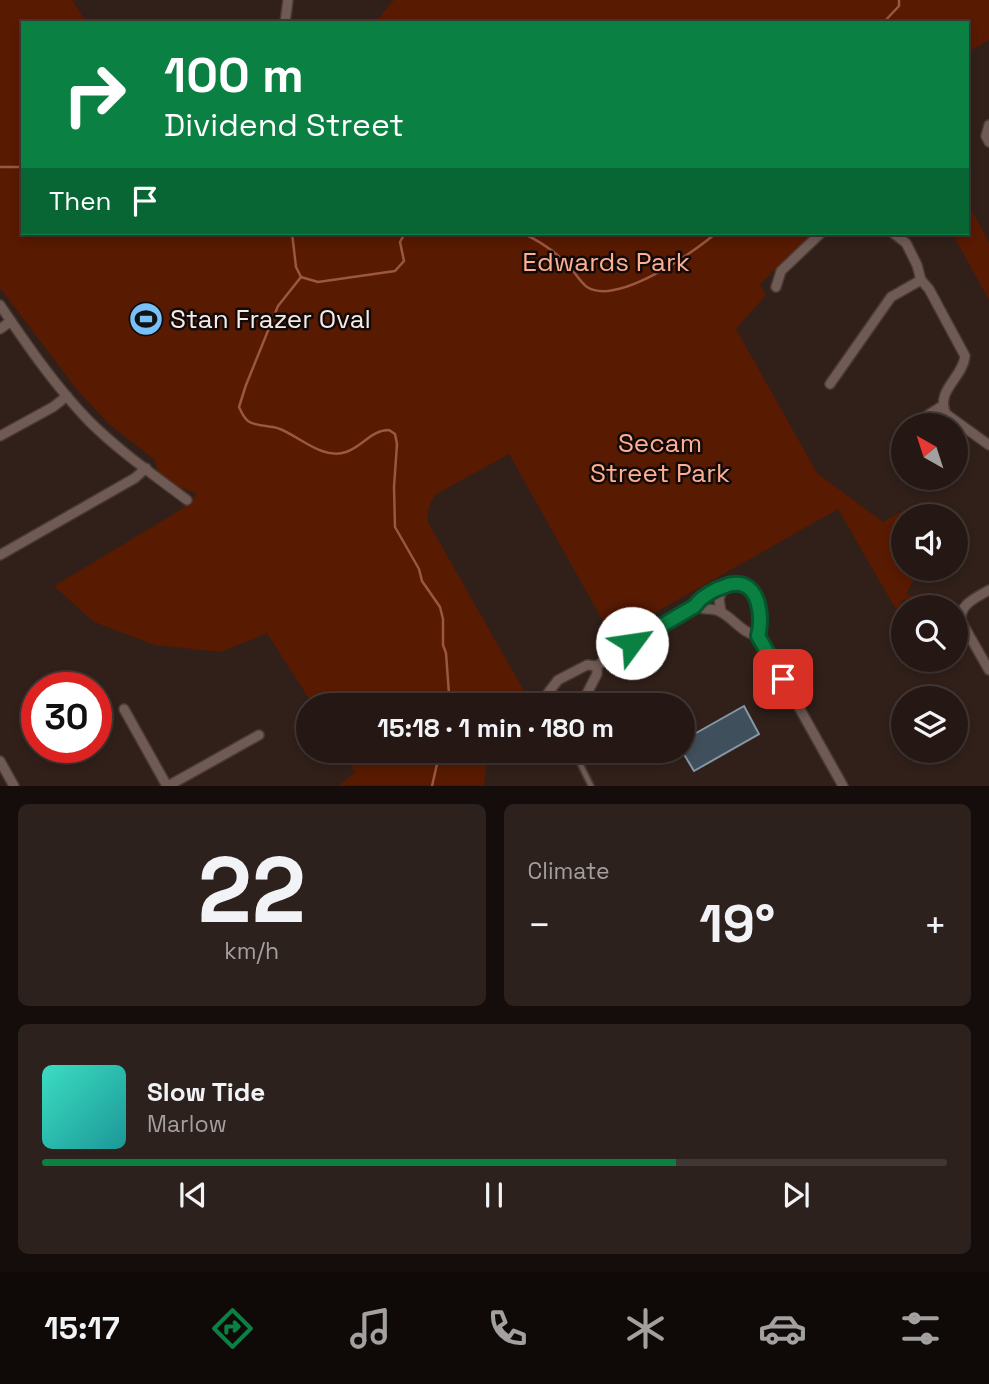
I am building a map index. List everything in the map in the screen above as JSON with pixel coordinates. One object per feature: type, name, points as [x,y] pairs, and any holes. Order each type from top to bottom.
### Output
[{"type":"street","points":[[285,21],[288,0]]},
{"type":"street","points":[[989,125],[986,136],[989,142]]},
{"type":"street","points":[[776,287],[781,271],[819,235]]},
{"type":"street","points":[[895,235],[906,243],[921,279],[965,356],[964,364],[944,394],[942,406],[946,414],[989,445]]},
{"type":"street","points":[[830,384],[891,297],[921,279]]},
{"type":"street","points":[[0,305],[67,396],[99,430],[187,500]]},
{"type":"street","points":[[0,329],[11,321]]},
{"type":"street","points":[[0,436],[67,396]]},
{"type":"street","points":[[931,413],[942,406]]},
{"type":"street","points":[[0,555],[135,478],[146,468]]},
{"type":"street","points":[[548,693],[552,686],[587,665],[597,666],[695,606],[698,600],[723,587],[740,584],[753,592],[759,609],[761,627],[758,636],[843,786]]},
{"type":"street","points":[[722,612],[719,599],[723,587]]},
{"type":"street","points":[[989,590],[967,603],[960,614],[961,621],[989,670]]},
{"type":"street","points":[[695,606],[722,612],[749,635],[758,636]]},
{"type":"street","points":[[587,693],[597,674],[597,666]]},
{"type":"street","points":[[124,709],[168,786],[259,735]]},
{"type":"street","points":[[0,761],[14,786]]},
{"type":"lane","points":[[580,763],[591,786]]},
{"type":"green space","name":"Secam Street Park","points":[[0,0],[72,0],[86,21],[21,21],[21,235],[811,235],[760,284],[766,295],[736,329],[817,473],[883,522],[891,518],[891,581],[913,581],[906,594],[909,595],[891,595],[891,601],[838,509],[612,637],[509,454],[435,495],[430,505],[428,522],[524,691],[305,693],[267,633],[221,652],[155,645],[94,622],[54,586],[182,509],[197,494],[160,479],[155,460],[109,424],[78,391],[0,288]]},
{"type":"green space","points":[[394,0],[989,0],[989,40],[969,51],[969,21],[376,21]]},
{"type":"green space","points":[[969,206],[989,242],[989,300],[953,235],[969,235]]},
{"type":"green space","points":[[349,763],[487,763],[484,785],[339,785],[355,773]]},
{"type":"building","points":[[744,706],[759,734],[694,771],[689,763],[695,763],[695,734]]},
{"type":"waterway","points":[[885,21],[899,6],[899,0]]},
{"type":"waterway","points":[[0,167],[21,167]]},
{"type":"waterway","points":[[292,235],[296,267],[301,277],[318,282],[395,271],[404,261],[400,242],[404,235]]},
{"type":"waterway","points":[[526,235],[559,256],[587,287],[600,291],[635,284],[654,275],[713,235]]},
{"type":"waterway","points":[[301,277],[278,306],[239,407],[251,423],[280,429],[329,453],[346,452],[383,431],[389,430],[395,434],[395,527],[419,569],[422,581],[440,607],[449,693]]},
{"type":"waterway","points":[[432,786],[437,763]]},
{"type":"place","name":"Stan Frazer Oval","points":[[146,319]]},
{"type":"route","points":[[632,643],[695,606],[698,600],[712,591],[740,584],[748,587],[757,600],[761,627],[758,636],[783,679]]},
{"type":"park label","name":"Edwards Park","points":[[606,262]]}]
